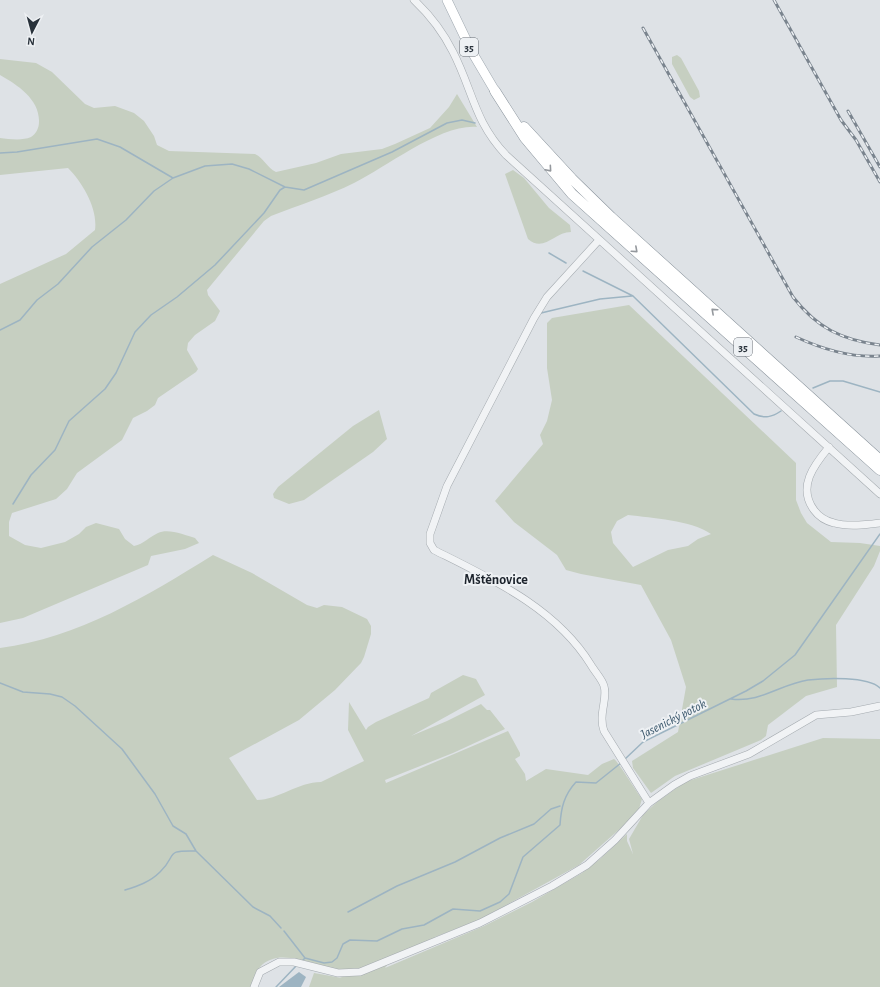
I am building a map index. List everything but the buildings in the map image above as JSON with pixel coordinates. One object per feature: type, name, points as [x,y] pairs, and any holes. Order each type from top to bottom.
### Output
[{"type":"highway","name":"35","points":[[495,91],[538,143],[611,217],[880,460]]},
{"type":"highway","name":"35","points":[[495,91],[533,149],[572,194],[880,470]]},
{"type":"main road","name":"35","points":[[447,0],[472,52],[495,91]]},
{"type":"street","points":[[414,0],[438,27],[453,51],[480,118],[493,141],[514,163],[880,494]]},
{"type":"street","points":[[599,240],[547,297],[534,318],[453,474],[430,534],[430,543],[434,550],[515,592],[562,628],[584,653],[604,686],[601,723],[619,757],[649,803]]},
{"type":"street","points":[[829,447],[810,473],[807,490],[808,500],[815,512],[825,520],[837,524],[857,525],[880,523]]},
{"type":"street","points":[[254,987],[260,972],[268,966],[279,962],[294,962],[338,973],[360,972],[480,923],[552,886],[587,864],[615,840],[649,803],[674,785],[690,776],[749,754],[816,715],[851,712],[880,706]]},
{"type":"green space","points":[[677,55],[681,58],[699,91],[700,97],[694,100],[690,97],[672,64],[672,57]]},
{"type":"green space","points":[[0,59],[36,63],[52,72],[85,104],[94,108],[115,106],[134,113],[144,121],[154,136],[157,145],[169,151],[255,154],[276,172],[316,163],[341,154],[382,149],[395,144],[430,128],[449,107],[457,94],[477,127],[462,128],[447,132],[431,139],[344,188],[271,216],[264,221],[207,290],[208,295],[220,311],[215,321],[195,335],[188,343],[187,350],[198,369],[196,372],[158,398],[155,405],[147,411],[133,418],[122,440],[77,473],[67,489],[56,499],[12,513],[9,522],[9,536],[25,545],[41,548],[65,542],[79,534],[86,527],[96,523],[119,529],[125,539],[134,546],[141,544],[158,533],[167,531],[176,532],[195,538],[199,543],[185,549],[151,556],[148,565],[23,618],[0,623],[0,284],[66,254],[95,230],[95,222],[92,205],[84,189],[68,168],[0,175],[0,138],[20,139],[31,137],[37,131],[39,122],[36,107],[32,100],[21,88],[0,75]]},
{"type":"green space","points":[[513,170],[524,178],[549,208],[570,225],[571,232],[559,235],[549,241],[539,244],[528,239],[505,174]]},
{"type":"green space","points":[[629,305],[796,463],[796,500],[807,523],[831,542],[860,543],[880,546],[880,551],[874,566],[836,625],[837,687],[806,696],[768,725],[766,736],[761,740],[675,776],[651,793],[633,768],[632,761],[678,732],[686,687],[671,640],[641,585],[566,570],[557,555],[514,522],[495,501],[543,444],[540,435],[547,421],[552,400],[547,368],[547,323],[552,318]],"holes":[[[628,515],[682,523],[703,529],[711,534],[698,539],[688,546],[668,550],[633,567],[613,543],[611,532],[617,521]]]},
{"type":"green space","points":[[379,410],[387,439],[373,452],[304,500],[289,504],[274,498],[273,494],[278,487],[353,426]]},
{"type":"green space","points":[[213,555],[252,573],[307,605],[317,608],[324,605],[342,607],[367,619],[371,626],[371,634],[361,663],[335,690],[299,720],[229,758],[257,800],[273,797],[304,785],[321,782],[364,761],[348,730],[349,702],[366,730],[376,722],[429,698],[431,693],[463,675],[476,679],[485,695],[411,736],[447,721],[481,704],[487,710],[490,710],[505,729],[453,753],[385,780],[386,783],[508,731],[520,753],[520,756],[515,759],[525,774],[526,781],[546,769],[588,775],[602,764],[614,759],[642,799],[639,809],[622,827],[579,865],[481,919],[435,937],[435,940],[393,957],[385,968],[484,926],[532,902],[582,873],[600,859],[627,834],[627,841],[633,854],[629,839],[643,815],[657,802],[685,782],[823,738],[880,739],[880,987],[309,987],[314,973],[342,978],[300,960],[278,958],[268,961],[260,967],[251,987],[0,987],[0,648],[29,643],[84,625],[137,600]]},
{"type":"water","points":[[299,972],[306,977],[301,987],[279,987]]},
{"type":"waterway","points":[[0,153],[17,152],[97,139],[120,147],[173,178],[205,166],[232,164],[249,169],[285,187],[304,190],[392,152],[447,123],[462,120],[475,123]]},
{"type":"waterway","points":[[0,330],[20,320],[37,300],[58,284],[92,247],[126,220],[154,191],[173,178]]},
{"type":"waterway","points":[[13,504],[31,475],[55,450],[69,421],[105,389],[116,373],[135,332],[151,315],[177,297],[215,265],[264,213],[280,190],[285,187]]},
{"type":"waterway","points":[[549,253],[566,263]]},
{"type":"waterway","points":[[583,271],[633,296],[754,414],[768,417],[781,411]]},
{"type":"waterway","points":[[541,313],[600,299],[632,296]]},
{"type":"waterway","points":[[813,388],[830,381],[843,381],[880,392]]},
{"type":"waterway","name":"Jasenický potok","points":[[625,759],[643,742],[746,691],[763,681],[795,655],[880,534]]},
{"type":"waterway","points":[[731,699],[761,696],[798,682],[815,679],[835,678],[866,681],[880,688]]},
{"type":"waterway","points":[[0,683],[23,692],[50,694],[62,697],[75,706],[122,749],[155,794],[173,826],[186,834],[196,851],[253,907],[270,916],[281,928]]},
{"type":"waterway","name":"Jasenický potok","points":[[301,962],[305,958],[324,963],[332,962],[337,958],[343,944],[350,940],[377,941],[402,929],[424,925],[453,909],[480,911],[500,902],[509,894],[523,857],[560,825],[564,802],[576,782],[596,783],[621,763]]},
{"type":"waterway","points":[[348,912],[397,886],[455,862],[500,838],[534,824],[551,809],[560,806]]},
{"type":"waterway","points":[[125,890],[135,887],[152,878],[165,866],[175,853],[179,851],[196,851]]},
{"type":"waterway","points":[[284,931],[305,958]]},
{"type":"waterway","name":"Jasenický potok","points":[[276,987],[297,965]]},
{"type":"railway","points":[[774,0],[841,120],[856,140],[880,182]]},
{"type":"railway","points":[[643,28],[793,297],[811,317],[831,331],[854,340],[880,345]]},
{"type":"railway","points":[[848,111],[880,167]]},
{"type":"railway","points":[[796,337],[836,352],[858,356],[880,356]]},
{"type":"district","name":"Mštěnovice","points":[[496,579]]}]
